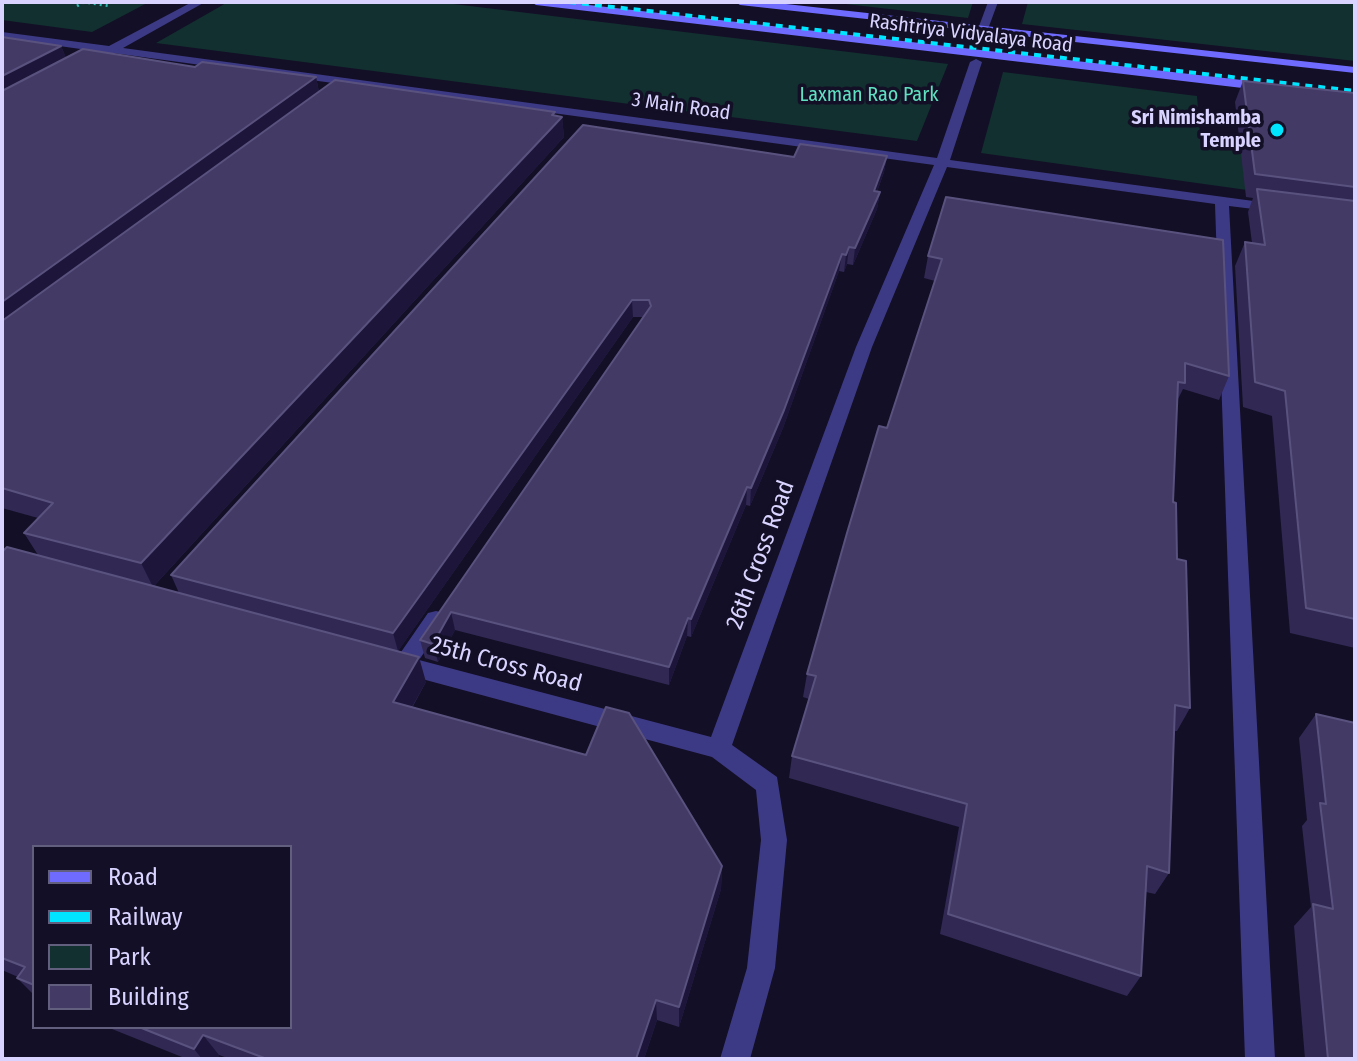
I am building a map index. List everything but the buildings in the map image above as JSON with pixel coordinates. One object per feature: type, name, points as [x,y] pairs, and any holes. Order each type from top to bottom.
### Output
[{"type":"main road","name":"Rashtriya Vidyalaya Road","points":[[536,2],[1276,88]]},
{"type":"main road","name":"Rashtriya Vidyalaya Road","points":[[740,2],[1355,70]]},
{"type":"street","points":[[96,58],[200,2]]},
{"type":"street","points":[[983,29],[993,2]]},
{"type":"street","name":"3 Main Road","points":[[2,35],[353,81],[590,121],[1296,210]]},
{"type":"street","name":"26th Cross Road","points":[[719,749],[864,347],[942,163],[976,62]]},
{"type":"street","points":[[328,99],[353,81]]},
{"type":"street","points":[[1222,200],[1260,1059]]},
{"type":"street","points":[[404,665],[448,602]]},
{"type":"street","name":"25th Cross Road","points":[[373,657],[719,749]]},
{"type":"street","points":[[719,749],[768,785],[774,840],[761,968],[735,1059]]},
{"type":"green space","points":[[2,2],[149,2],[92,32],[2,20]]},
{"type":"green space","name":"Laxman Rao Park","points":[[228,2],[437,2],[948,64],[917,141],[156,43]]},
{"type":"green space","name":"Laxman Rao Park","points":[[828,2],[973,2],[968,18]]},
{"type":"green space","points":[[1028,2],[1355,2],[1355,61],[1022,24]]},
{"type":"green space","name":"Laxman Rao Park","points":[[1003,72],[1197,96],[1201,145],[1355,164],[1355,205],[981,153]]},
{"type":"railway","points":[[569,2],[1355,91]]},
{"type":"place","name":"Sri Nimishamba Temple","points":[[1277,130]]}]
